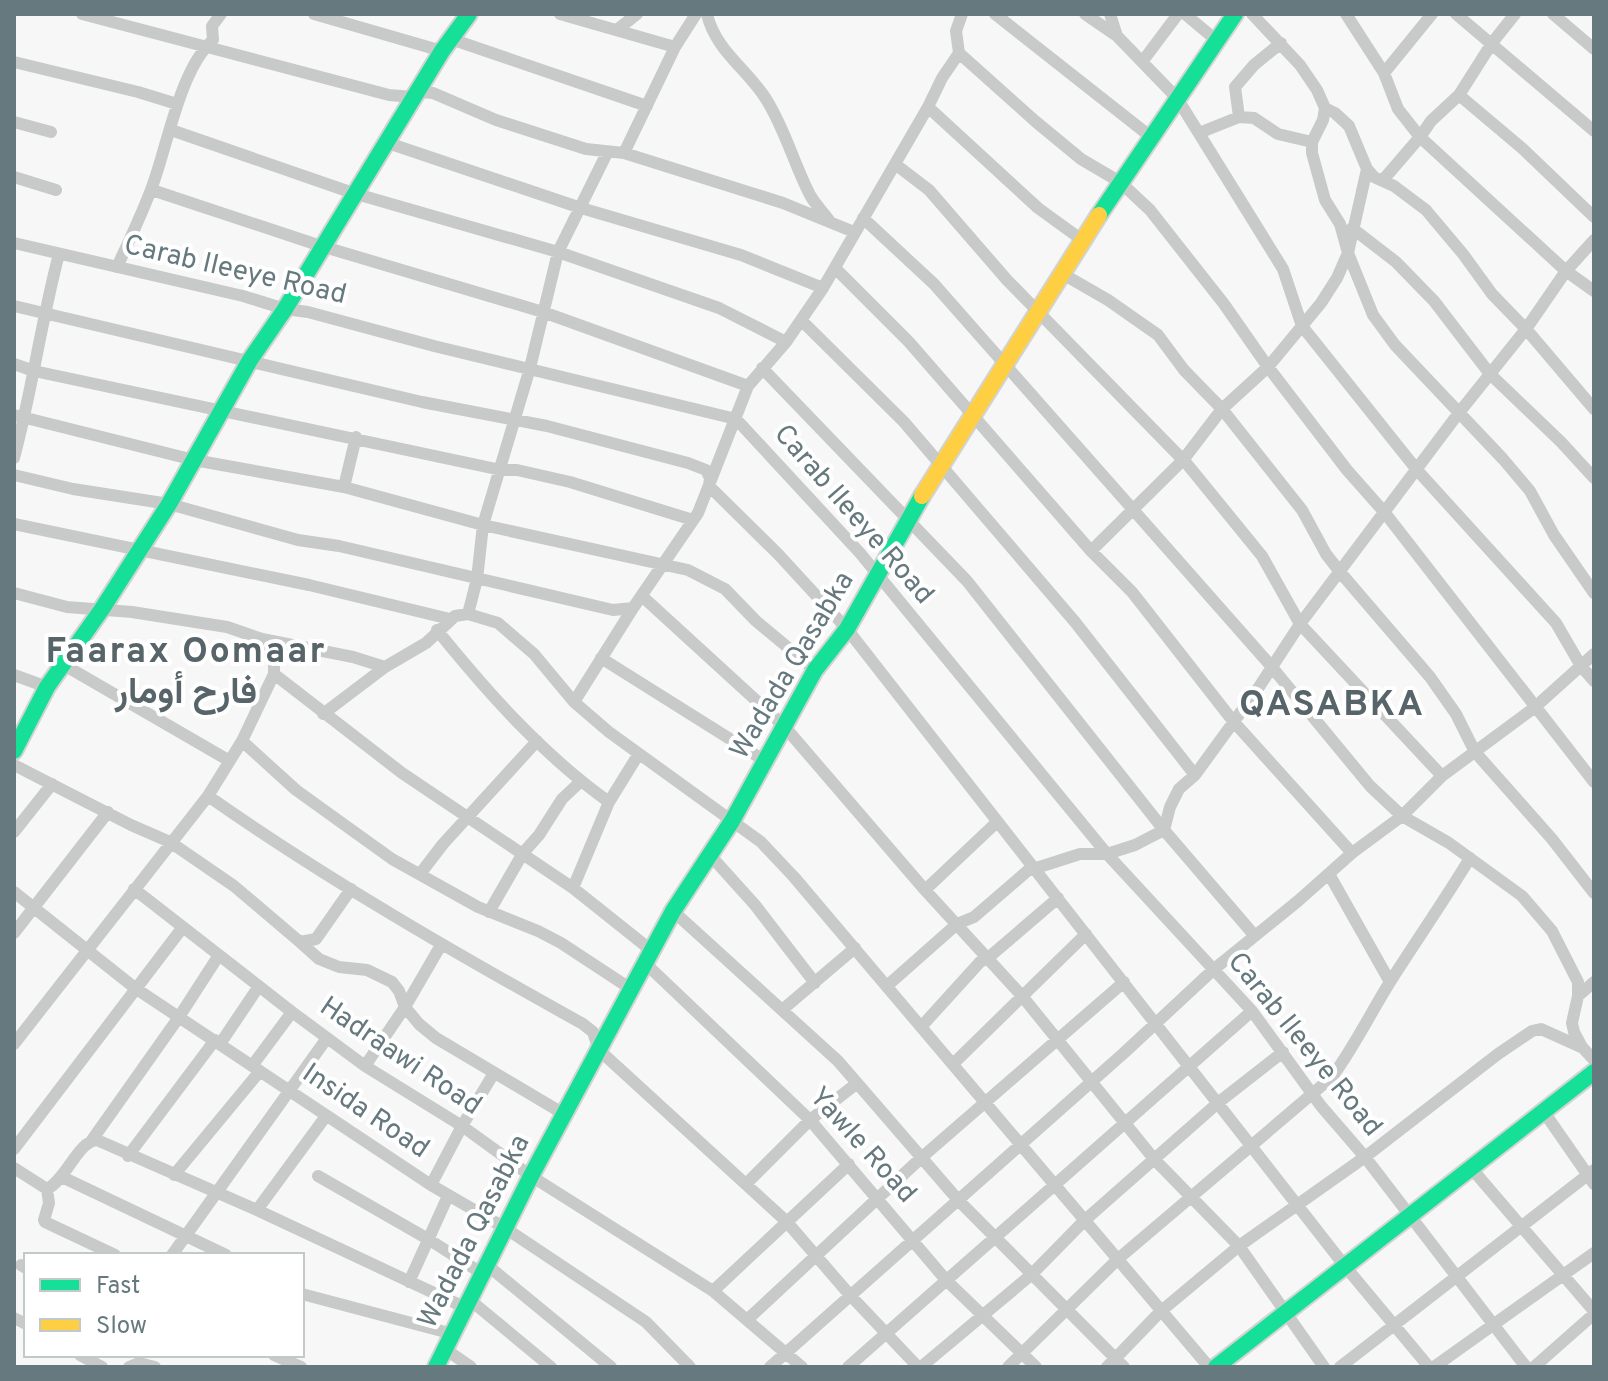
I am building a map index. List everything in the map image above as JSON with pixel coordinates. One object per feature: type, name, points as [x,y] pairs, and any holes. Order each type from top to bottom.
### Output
[{"type":"main road","points":[[14,751],[47,687],[102,609],[169,504],[250,360],[285,309],[413,97],[469,14]]},
{"type":"main road","name":"Wadada Qasabka","points":[[436,1367],[531,1176],[673,911],[732,821],[815,670],[847,629],[939,467],[1082,240],[1235,14]]},
{"type":"main road","points":[[1216,1367],[1408,1214],[1472,1169],[1594,1072]]},
{"type":"street","points":[[82,14],[389,95],[413,97],[421,92],[433,93],[496,120],[586,149],[624,153],[783,203],[854,232]]},
{"type":"street","points":[[189,41],[196,32],[212,26],[221,14]]},
{"type":"street","points":[[314,14],[446,45],[647,106]]},
{"type":"street","points":[[560,14],[675,47]]},
{"type":"street","points":[[618,29],[638,14],[644,37]]},
{"type":"street","points":[[624,153],[675,47],[696,14]]},
{"type":"street","points":[[707,14],[710,27],[735,64],[765,97],[792,149],[810,196],[831,222]]},
{"type":"street","points":[[962,14],[956,31],[959,53],[1081,159],[1120,182],[1150,210],[1347,470],[1385,513],[1594,782]]},
{"type":"street","points":[[995,14],[1151,137]]},
{"type":"street","points":[[1085,14],[1117,36],[1177,98],[1283,269],[1302,326],[1417,470],[1556,623],[1581,666],[1594,681]]},
{"type":"street","points":[[1110,14],[1117,36]]},
{"type":"street","points":[[1142,62],[1178,14]]},
{"type":"street","points":[[1185,14],[1216,40]]},
{"type":"street","points":[[1252,14],[1309,77],[1325,108],[1349,126],[1367,169],[1374,177],[1426,210],[1492,294],[1594,409]]},
{"type":"street","points":[[1346,14],[1384,73],[1398,109],[1420,137],[1566,271],[1594,291]]},
{"type":"street","points":[[1384,73],[1432,14]]},
{"type":"street","points":[[1456,14],[1594,131]]},
{"type":"street","points":[[1383,180],[1431,121],[1459,95],[1492,43],[1515,14]]},
{"type":"street","points":[[1553,14],[1594,49]]},
{"type":"street","points":[[117,267],[152,190],[177,104],[204,46],[213,40],[212,26]]},
{"type":"street","points":[[1239,117],[1235,87],[1254,65],[1281,43]]},
{"type":"street","points":[[574,702],[693,520],[748,386],[786,342],[823,288],[959,53]]},
{"type":"street","points":[[14,62],[177,104]]},
{"type":"street","points":[[1459,95],[1523,149],[1594,217]]},
{"type":"street","points":[[928,107],[1038,208],[1082,240]]},
{"type":"street","points":[[1325,108],[1323,120],[1312,142],[1315,168],[1325,200],[1340,224],[1373,315],[1395,345],[1530,491],[1554,535],[1594,593]]},
{"type":"street","points":[[1199,133],[1239,117],[1254,118],[1278,134],[1312,142]]},
{"type":"street","points":[[14,122],[51,132]]},
{"type":"street","points":[[171,130],[353,193],[558,252],[719,308],[786,342]]},
{"type":"street","points":[[385,142],[581,208],[741,255],[823,288]]},
{"type":"street","points":[[468,614],[477,579],[483,525],[530,368],[558,252],[607,153]]},
{"type":"street","points":[[895,164],[929,190],[1037,312],[1183,460],[1262,556],[1300,624],[1442,776]]},
{"type":"street","points":[[1091,551],[1183,460],[1222,409],[1268,367],[1321,303],[1348,253],[1367,169]]},
{"type":"street","points":[[14,177],[56,190]]},
{"type":"street","points":[[152,190],[321,246],[543,312],[748,386]]},
{"type":"street","points":[[863,218],[934,284],[1003,366],[1271,666],[1370,786],[1402,816],[1449,843],[1522,896],[1552,931],[1574,968],[1578,996],[1572,1023],[1582,1047],[1594,1060]]},
{"type":"street","points":[[1352,228],[1396,262],[1434,301],[1490,374],[1594,478]]},
{"type":"street","points":[[888,985],[957,924],[974,917],[1032,868],[1080,854],[1107,854],[1135,845],[1164,830],[1174,797],[1195,775],[1300,624],[1526,329],[1566,271],[1594,240]]},
{"type":"street","name":"Carab Ileeye Road","points":[[14,243],[243,296],[285,309],[308,312],[736,419],[877,576],[1107,854],[1252,1011],[1312,1093],[1494,1322],[1526,1367]]},
{"type":"street","points":[[14,458],[19,416],[34,371],[44,312],[59,254]]},
{"type":"street","points":[[835,268],[909,342],[1091,551],[1132,592],[1233,721],[1352,853]]},
{"type":"street","points":[[1061,273],[1108,300],[1158,335],[1184,370],[1222,409],[1302,510],[1326,554],[1430,677],[1456,714],[1475,752],[1552,839],[1594,893]]},
{"type":"street","points":[[14,306],[422,402],[515,420],[688,463],[706,470],[710,478],[709,486]]},
{"type":"street","points":[[801,320],[904,422],[939,467],[1075,622],[1195,775]]},
{"type":"street","points":[[14,364],[34,371],[570,482],[693,520]]},
{"type":"street","points":[[762,368],[967,581],[1164,830],[1254,935]]},
{"type":"street","points":[[19,416],[194,460],[344,487],[483,525],[688,570],[725,589],[756,621],[815,670]]},
{"type":"street","points":[[344,487],[356,437]]},
{"type":"street","points":[[14,475],[97,493],[169,504],[298,540],[339,546],[613,610],[633,608]]},
{"type":"street","points":[[709,486],[778,554],[847,629],[1032,868],[1252,1143],[1344,1265],[1431,1367],[1594,1253]]},
{"type":"street","points":[[14,524],[450,619]]},
{"type":"street","points":[[14,593],[67,607],[227,627],[262,639],[353,657],[385,667]]},
{"type":"street","points":[[643,597],[784,726],[925,890],[1022,996],[1154,1159],[1239,1246],[1324,1367]]},
{"type":"street","points":[[67,607],[87,630]]},
{"type":"street","points":[[323,714],[385,667],[426,643],[450,619],[468,614],[498,623],[512,633],[574,702],[638,755],[761,842],[888,985],[1209,1367]]},
{"type":"street","points":[[437,630],[475,677],[537,741],[580,782],[609,802]]},
{"type":"street","points":[[14,1044],[208,796],[242,741],[274,674],[274,663],[262,639]]},
{"type":"street","points":[[770,1367],[1092,1082],[1213,970],[1352,853],[1402,816],[1442,776],[1534,708],[1594,654]]},
{"type":"street","points":[[601,658],[765,761]]},
{"type":"street","points":[[64,665],[228,760]]},
{"type":"street","name":"Yawle Road","points":[[274,674],[402,773],[573,888],[649,957],[810,1120],[946,1280],[1036,1367]]},
{"type":"street","points":[[14,675],[47,687]]},
{"type":"street","points":[[242,741],[296,790],[392,859],[489,912],[561,943],[631,989]]},
{"type":"street","points":[[420,874],[443,844],[471,817],[537,741]]},
{"type":"street","points":[[573,888],[609,802],[638,755]]},
{"type":"street","points":[[14,765],[170,842],[234,886],[319,959],[339,967],[380,975],[399,991],[405,1007],[436,1038],[564,1114]]},
{"type":"street","points":[[489,912],[523,853],[562,799],[580,782]]},
{"type":"street","points":[[14,832],[52,784]]},
{"type":"street","points":[[208,796],[306,864],[593,1032],[599,1050],[786,1221],[849,1294],[920,1367],[1031,1275],[1085,1220],[1219,1102],[1283,1052]]},
{"type":"street","points":[[14,933],[108,812]]},
{"type":"street","points":[[925,890],[997,822]]},
{"type":"street","points":[[710,855],[755,905],[815,983]]},
{"type":"street","points":[[1008,1367],[1118,1259],[1332,1077],[1470,858]]},
{"type":"street","points":[[1329,874],[1390,982]]},
{"type":"street","name":"Hadraawi Road","points":[[134,889],[365,1066],[713,1291],[802,1367]]},
{"type":"street","points":[[300,942],[316,939],[351,889]]},
{"type":"street","name":"Insida Road","points":[[14,892],[135,988],[431,1185],[505,1228],[646,1322],[690,1367]]},
{"type":"street","points":[[921,1027],[980,962],[1058,898]]},
{"type":"street","points":[[673,911],[838,1061],[959,1201],[1116,1364],[1160,1312],[1239,1246],[1365,1157],[1498,1054],[1532,1031],[1541,1029],[1582,1047]]},
{"type":"street","points":[[14,1149],[183,927]]},
{"type":"street","points":[[953,1064],[1086,934]]},
{"type":"street","points":[[365,1066],[405,1007],[441,945]]},
{"type":"street","points":[[782,1010],[855,948]]},
{"type":"street","points":[[47,1189],[62,1177],[86,1143],[92,1140],[219,955]]},
{"type":"street","points":[[748,1319],[921,1158],[1124,982]]},
{"type":"street","points":[[1578,996],[1594,982]]},
{"type":"street","points":[[128,1156],[259,986]]},
{"type":"street","points":[[848,1367],[1252,1011]]},
{"type":"street","points":[[174,1175],[256,1069],[292,1012]]},
{"type":"street","points":[[173,1253],[327,1038]]},
{"type":"street","points":[[431,1185],[494,1073]]},
{"type":"street","points":[[746,1184],[810,1120],[856,1084]]},
{"type":"street","points":[[1340,1367],[1456,1276],[1592,1177],[1544,1112]]},
{"type":"street","points":[[257,1210],[326,1116]]},
{"type":"street","points":[[92,1140],[101,1141],[128,1156],[257,1210],[409,1282],[468,1304],[551,1367]]},
{"type":"street","points":[[713,1291],[849,1164]]},
{"type":"street","points":[[14,1168],[47,1189],[49,1203],[45,1222],[111,1253]]},
{"type":"street","points":[[1472,1169],[1594,1312],[1534,1367]]},
{"type":"street","points":[[318,1176],[485,1270],[611,1367]]},
{"type":"street","points":[[62,1177],[222,1253]]},
{"type":"street","points":[[409,1282],[448,1196]]},
{"type":"street","points":[[304,1295],[449,1342],[471,1367]]},
{"type":"street","points":[[84,1357],[102,1367]]},
{"type":"street","points":[[278,1357],[301,1367]]},
{"type":"street","points":[[129,1367],[139,1363],[155,1367]]},
{"type":"traffic: fast","points":[[14,751],[47,687],[102,609],[169,504],[250,360],[285,309],[442,51],[469,14]]},
{"type":"traffic: fast","points":[[1099,215],[1235,14]]},
{"type":"traffic: fast","points":[[436,1367],[531,1176],[673,911],[732,821],[815,670],[847,629],[922,496]]},
{"type":"traffic: fast","points":[[1216,1367],[1594,1072]]},
{"type":"traffic: slow","points":[[922,496],[1099,215]]},
{"type":"district","name":"Faarax Oomaar فارح أومار","points":[[186,674]]},
{"type":"district","name":"QASABKA","points":[[1332,706]]}]
